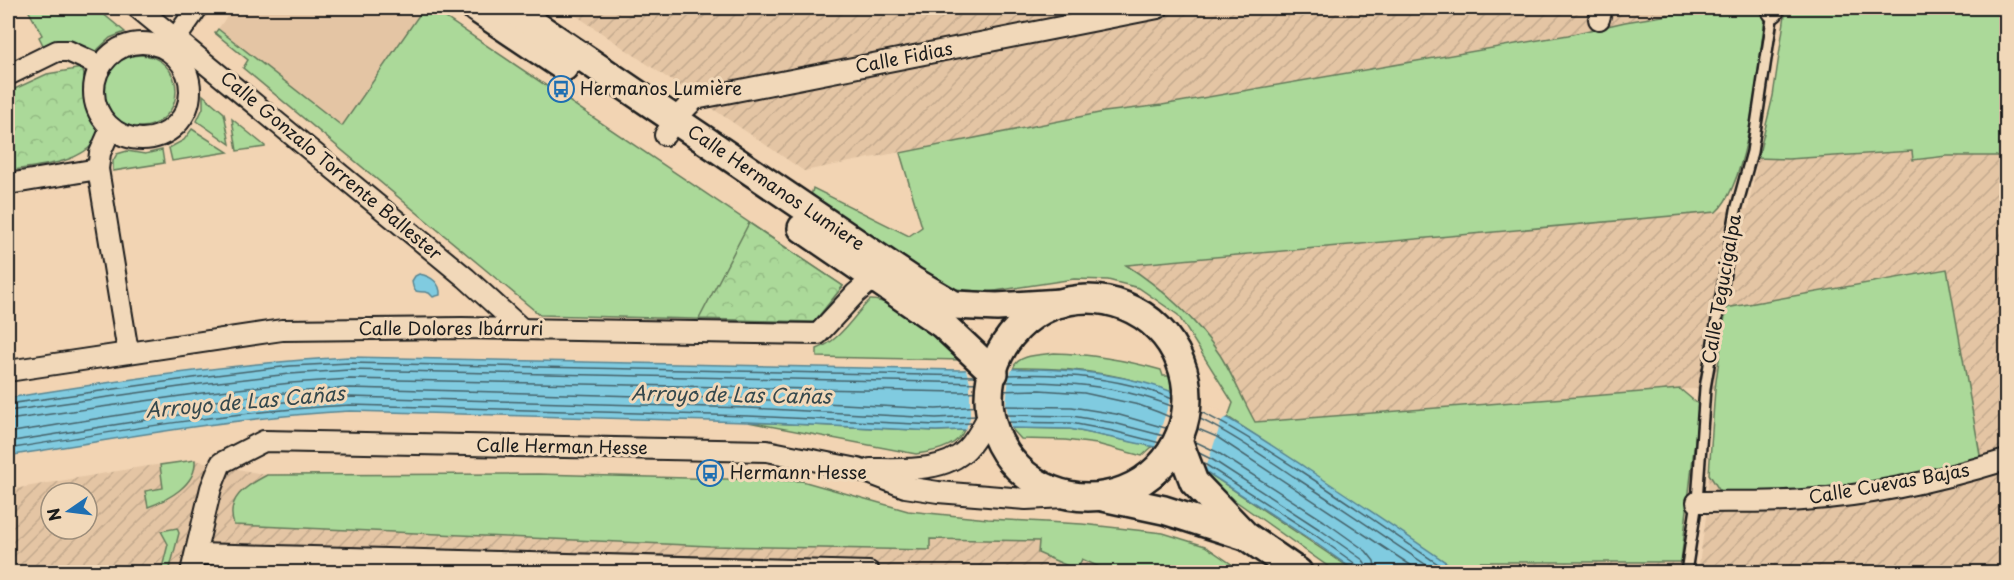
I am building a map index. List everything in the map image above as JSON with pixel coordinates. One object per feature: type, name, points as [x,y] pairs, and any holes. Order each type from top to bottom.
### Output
[{"type":"main road","name":"Calle Hermanos Lumiere","points":[[476,8],[954,305],[997,307],[1061,303]]},
{"type":"main road","name":"Calle Hermanos Lumiere","points":[[510,8],[874,278],[942,324],[991,365]]},
{"type":"main road","points":[[1082,299],[1107,301],[1139,315],[1152,323],[1174,346],[1187,379],[1185,419],[1178,452],[1145,480],[1124,491],[1092,496],[1058,492],[1034,482],[1012,462],[988,427],[991,365],[1016,329],[1035,315],[1061,303],[1082,299]]},
{"type":"main road","name":"Calle Herman Hesse","points":[[1178,452],[1194,482],[1246,536],[1298,573]]},
{"type":"main road","name":"Calle Herman Hesse","points":[[1092,496],[1164,510],[1246,536]]},
{"type":"street","name":"Calle Gonzalo Torrente Ballester","points":[[138,8],[173,45],[466,278],[522,329]]},
{"type":"street","points":[[173,45],[196,8]]},
{"type":"street","name":"Calle Fidias","points":[[670,127],[695,99],[1158,8]]},
{"type":"street","points":[[141,43],[173,45],[188,75],[190,89],[189,104],[183,117],[161,135],[149,139],[135,139],[111,128],[102,118],[96,105],[94,92],[101,66],[111,54],[125,46],[141,43]]},
{"type":"street","points":[[8,75],[57,51],[68,51],[101,66]]},
{"type":"street","points":[[111,128],[100,153],[98,169],[128,352]]},
{"type":"street","points":[[8,184],[98,169]]},
{"type":"street","name":"Calle Dolores Ibárruri","points":[[8,371],[282,330],[522,329],[818,334],[855,294],[874,278]]},
{"type":"street","name":"Calle Herman Hesse","points":[[858,469],[899,469],[947,463],[967,449],[988,427]]},
{"type":"street","name":"Calle Herman Hesse","points":[[194,563],[212,488],[221,464],[264,441],[767,451],[858,469],[906,487],[938,492],[1026,499],[1092,496]]},
{"type":"street","name":"Calle Cuevas Bajas","points":[[1697,502],[1804,500],[1856,494],[1960,474],[2007,460]]},
{"type":"street","points":[[194,563],[869,573]]},
{"type":"lane","name":"Calle Tegucigalpa","points":[[1686,573],[1697,502],[1705,388],[1736,210],[1752,152],[1773,10]]},
{"type":"shaded area","points":[[233,8],[419,8],[422,10],[342,126],[218,29]]},
{"type":"shaded area","points":[[565,8],[1712,8],[1162,105],[1104,112],[804,171]]},
{"type":"shaded area","points":[[1913,151],[1914,160],[1947,156],[2006,156],[2006,572],[1479,572],[1480,562],[1681,562],[1699,564],[1706,517],[1715,389],[1680,389],[1254,422],[1219,354],[1181,307],[1149,280],[1125,265],[1748,209],[1758,158],[1788,159]]},
{"type":"shaded area","points":[[195,460],[267,475],[538,474],[802,481],[908,511],[988,519],[1082,524],[1163,533],[1205,546],[1243,572],[8,572],[8,490],[39,485],[39,541],[99,541],[99,481],[60,481]]},
{"type":"green space","points":[[27,8],[96,8],[125,32],[110,38],[92,55],[79,48],[56,41],[44,47],[39,37],[42,35]]},
{"type":"green space","points":[[424,8],[431,8],[843,286],[814,322],[540,315],[243,68],[248,60],[215,33],[218,29],[342,126]]},
{"type":"green space","points":[[1712,8],[1759,8],[1765,18],[1745,150],[1728,197],[1716,212],[1126,265],[1165,294],[1201,329],[1225,363],[1255,422],[1680,389],[1699,405],[1681,562],[1480,562],[1479,572],[1460,572],[1228,417],[1233,403],[1178,315],[1139,288],[1108,280],[1074,279],[988,292],[955,289],[926,273],[811,196],[813,188],[909,236],[922,227],[900,153],[1104,112],[1162,105]]},
{"type":"green space","points":[[1786,8],[2006,8],[2006,156],[1947,156],[1913,160],[1912,151],[1788,159],[1758,158],[1773,96]]},
{"type":"green space","points":[[140,55],[160,61],[170,71],[176,91],[170,111],[160,121],[140,127],[120,121],[110,111],[104,91],[110,71],[120,61]]},
{"type":"green space","points":[[82,68],[85,103],[100,133],[93,144],[73,158],[8,171],[8,92],[47,74]]},
{"type":"green space","points":[[203,95],[224,113],[230,144],[197,121],[203,108]]},
{"type":"green space","points":[[232,119],[265,146],[265,147],[237,151]]},
{"type":"green space","points":[[192,129],[228,152],[172,161],[169,148],[184,140]]},
{"type":"green space","points":[[162,150],[164,163],[113,171],[113,161],[117,154],[127,151],[145,154]]},
{"type":"green space","points":[[749,223],[843,286],[814,322],[699,319]]},
{"type":"green space","points":[[1947,269],[1981,460],[1858,488],[1805,494],[1721,493],[1709,474],[1715,389],[1726,308]]},
{"type":"green space","points":[[870,300],[893,306],[919,322],[962,360],[817,357],[817,349],[840,334]]},
{"type":"green space","points":[[1054,353],[1108,358],[1161,370],[1163,376],[1169,376],[1172,393],[1134,380],[1094,372],[1013,368],[1016,363],[1025,358]]},
{"type":"green space","points":[[748,422],[936,431],[964,430],[951,445],[916,454]]},
{"type":"green space","points":[[1011,428],[1070,429],[1153,446],[1142,456],[1097,444],[1065,440],[1021,439]]},
{"type":"green space","points":[[195,460],[191,477],[186,484],[172,496],[148,507],[145,491],[163,488],[160,465]]},
{"type":"green space","points":[[1205,471],[1356,572],[1336,572],[1237,502],[1203,475]]},
{"type":"green space","points":[[538,474],[802,481],[908,511],[988,519],[1082,524],[1163,533],[1205,546],[1243,572],[1110,572],[1082,559],[1077,570],[1038,553],[1039,541],[930,539],[930,550],[710,546],[234,525],[232,516],[232,507],[239,494],[267,475]]},
{"type":"green space","points":[[177,528],[179,533],[169,572],[161,572],[168,544],[161,531]]},
{"type":"water","points":[[419,274],[434,281],[439,287],[440,295],[433,297],[429,293],[415,291],[412,281]]},
{"type":"water","name":"Arroyo de Las Cañas","points":[[349,357],[959,370],[1029,369],[1076,371],[1122,377],[1188,398],[1229,419],[1287,455],[1460,572],[1357,572],[1205,471],[1155,447],[1070,429],[1011,428],[936,431],[748,422],[350,411],[221,423],[8,456],[8,398],[221,368]]},
{"type":"pier","points":[[1014,365],[1009,377],[1006,404],[1013,431],[964,433],[970,418],[970,382],[965,367]]},
{"type":"pier","points":[[1171,389],[1229,415],[1222,420],[1205,471],[1155,447],[1172,393]]},
{"type":"place","name":"Hermanos Lumière","points":[[561,89]]},
{"type":"place","name":"Hermann Hesse","points":[[710,473]]}]
